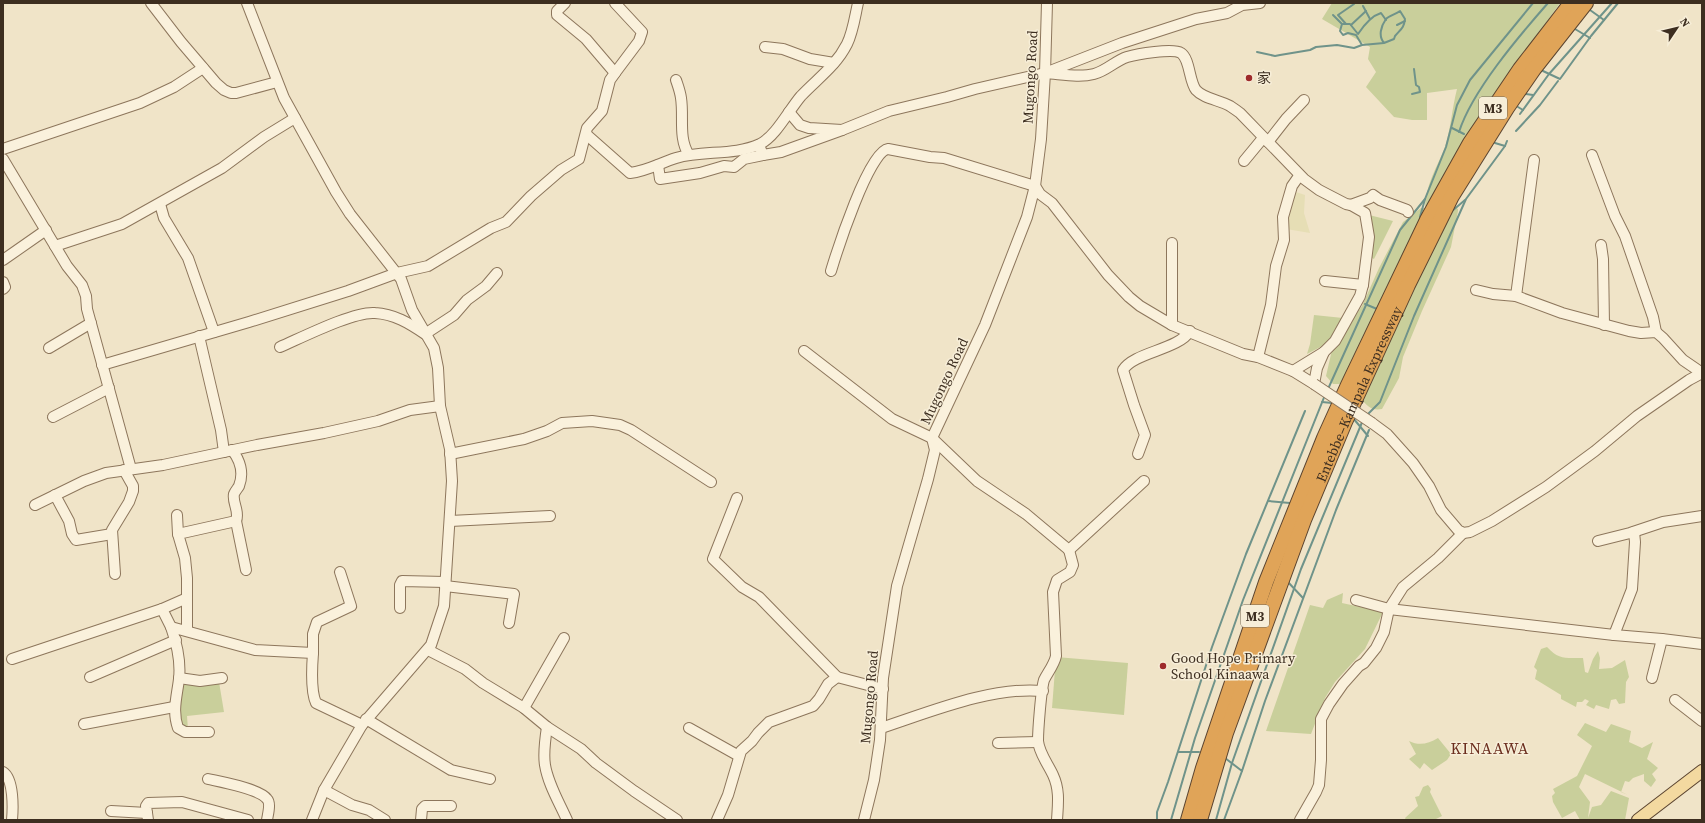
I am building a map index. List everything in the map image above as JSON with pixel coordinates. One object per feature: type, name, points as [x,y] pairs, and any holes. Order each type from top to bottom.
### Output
[{"type":"highway","name":"Entebbe–Kampala Expressway","points":[[1188,820],[1203,768],[1266,582],[1348,385],[1427,220],[1470,142],[1520,69],[1570,3]]},
{"type":"highway","name":"Entebbe–Kampala Expressway","points":[[1200,820],[1226,733],[1304,520],[1345,422],[1411,278],[1452,196],[1507,108],[1534,69],[1586,3]]},
{"type":"main road","points":[[1638,820],[1702,771]]},
{"type":"street","points":[[151,3],[181,42],[224,90],[231,93],[277,82]]},
{"type":"street","points":[[247,3],[277,82],[295,118],[339,197],[366,235],[401,279],[412,310],[434,348],[438,368],[440,406],[450,454],[452,481],[444,606],[428,650],[364,722],[324,790],[312,820]]},
{"type":"street","points":[[565,3],[557,11],[557,15],[586,38],[615,73]]},
{"type":"street","points":[[102,365],[214,332],[397,273],[428,266],[491,228],[506,222],[531,196],[561,170],[579,159],[587,135],[587,128],[603,108],[608,85],[624,59],[639,41],[642,32],[615,3]]},
{"type":"street","points":[[587,135],[630,173],[640,172],[676,158],[737,150],[759,145],[771,135],[802,96],[834,63],[847,43],[858,3]]},
{"type":"street","name":"Mugongo Road","points":[[864,820],[874,780],[881,728],[883,689],[897,586],[935,450],[932,438],[985,325],[1021,235],[1035,186],[1045,73],[1047,3]]},
{"type":"street","points":[[658,165],[660,179],[686,176],[724,166],[734,167],[744,159],[781,152],[842,130],[888,111],[1045,73],[1122,43],[1196,19],[1227,13],[1242,5],[1260,3]]},
{"type":"street","points":[[765,47],[783,49],[810,59],[834,63]]},
{"type":"street","points":[[1045,73],[1084,76],[1095,74],[1126,58],[1141,54],[1174,51],[1182,53],[1197,90],[1230,106],[1240,113],[1300,176],[1319,190],[1346,204],[1351,204],[1373,196],[1407,210],[1408,212]]},
{"type":"street","points":[[3,149],[140,103],[174,88],[203,68]]},
{"type":"street","points":[[676,80],[681,97],[681,130],[685,149],[690,155]]},
{"type":"street","points":[[1244,161],[1304,100]]},
{"type":"street","points":[[789,112],[804,126],[809,142]]},
{"type":"street","points":[[55,246],[122,224],[160,204],[222,168],[264,137],[295,118]]},
{"type":"street","points":[[778,126],[804,126],[842,130]]},
{"type":"street","points":[[759,145],[763,155]]},
{"type":"street","points":[[831,271],[850,212],[868,173],[882,151],[885,149],[944,158],[1035,186],[1040,194],[1052,203],[1092,255],[1129,297],[1140,306],[1172,325],[1190,331],[1243,354],[1258,357],[1293,371],[1387,434],[1414,463],[1429,486],[1441,510],[1458,530],[1463,533]]},
{"type":"street","points":[[1300,820],[1316,792],[1318,785],[1321,760],[1321,719],[1329,704],[1343,684],[1359,666],[1364,663],[1376,648],[1384,632],[1389,609],[1408,582],[1438,558],[1463,533],[1470,532],[1492,521],[1546,486],[1595,451],[1637,416],[1689,380],[1702,373],[1683,360],[1656,332],[1653,317],[1625,236],[1615,216],[1592,155]]},
{"type":"street","points":[[3,159],[67,266],[82,285],[86,296],[87,309],[109,388],[127,470],[133,486],[133,491],[129,502],[112,530],[115,574]]},
{"type":"street","points":[[1516,296],[1534,160]]},
{"type":"street","points":[[1258,357],[1271,305],[1276,266],[1284,240],[1283,217],[1292,186],[1300,176]]},
{"type":"street","points":[[160,204],[164,218],[188,258],[214,332]]},
{"type":"street","points":[[1293,371],[1324,352],[1335,341],[1360,296],[1363,285],[1369,238],[1365,213],[1351,204]]},
{"type":"street","points":[[3,260],[46,230]]},
{"type":"street","points":[[1172,243],[1172,325]]},
{"type":"street","points":[[1601,246],[1604,259],[1604,325]]},
{"type":"street","points":[[425,334],[454,315],[467,300],[486,286],[497,273]]},
{"type":"street","points":[[3,282],[5,287],[3,289]]},
{"type":"street","points":[[1325,282],[1363,285]]},
{"type":"street","points":[[1476,290],[1493,294],[1516,296],[1562,313],[1604,325],[1640,333],[1656,332]]},
{"type":"street","points":[[402,319],[412,310]]},
{"type":"street","points":[[280,346],[352,317],[375,312],[402,319],[425,334]]},
{"type":"street","points":[[49,348],[91,323]]},
{"type":"street","points":[[1138,454],[1145,435],[1123,370],[1126,366],[1141,358],[1184,338],[1190,331]]},
{"type":"street","points":[[199,336],[221,430],[228,451],[239,458],[241,470],[240,482],[234,494],[238,516],[236,521],[246,570]]},
{"type":"street","points":[[804,350],[892,419],[932,438],[977,481],[1026,514],[1069,550],[1073,565],[1070,572],[1057,580],[1053,592],[1056,656],[1055,662],[1044,680],[1038,742],[1041,752],[1057,786],[1057,820]]},
{"type":"street","points":[[1314,384],[1317,368],[1324,352]]},
{"type":"street","points":[[53,417],[109,388]]},
{"type":"street","points":[[334,427],[372,419],[425,403],[440,406]]},
{"type":"street","points":[[35,505],[98,475],[163,465],[350,428],[378,421],[410,410],[440,406]]},
{"type":"street","points":[[450,454],[524,439],[547,432],[562,423],[592,421],[620,425],[711,482]]},
{"type":"street","points":[[1069,550],[1144,481]]},
{"type":"street","points":[[55,495],[69,521],[72,534],[76,540],[112,534]]},
{"type":"street","points":[[737,498],[713,559],[742,588],[760,597],[837,677],[883,689]]},
{"type":"street","points":[[177,515],[178,534],[185,558],[187,578],[187,630]]},
{"type":"street","points":[[450,521],[550,516]]},
{"type":"street","points":[[1598,541],[1634,532],[1663,522],[1702,516]]},
{"type":"street","points":[[178,534],[236,521]]},
{"type":"street","points":[[1614,635],[1632,589],[1635,542],[1634,532]]},
{"type":"street","points":[[340,572],[351,606],[317,622],[314,634],[312,670],[314,698],[316,703],[364,722],[451,770],[490,779]]},
{"type":"street","points":[[400,608],[400,585],[402,582],[445,584],[514,594],[509,623]]},
{"type":"street","points":[[12,659],[162,609],[187,598]]},
{"type":"street","points":[[1356,600],[1389,609],[1702,644]]},
{"type":"street","points":[[162,609],[176,640],[179,660],[179,678],[174,707],[177,725],[185,732],[208,732]]},
{"type":"street","points":[[171,627],[187,630],[255,650],[313,653]]},
{"type":"street","points":[[524,708],[564,638]]},
{"type":"street","points":[[1652,678],[1662,639]]},
{"type":"street","points":[[90,677],[176,640]]},
{"type":"street","points":[[428,650],[465,669],[483,683],[524,708],[547,727],[573,742],[596,763],[634,791],[677,820]]},
{"type":"street","points":[[717,820],[728,795],[741,751],[769,722],[813,706],[828,684],[837,677]]},
{"type":"street","points":[[179,678],[200,681],[222,678]]},
{"type":"street","points":[[881,728],[946,707],[993,694],[1029,689],[1043,691]]},
{"type":"street","points":[[1674,700],[1702,721]]},
{"type":"street","points":[[84,724],[174,707]]},
{"type":"street","points":[[547,727],[545,746],[547,775],[567,820]]},
{"type":"street","points":[[689,728],[739,756]]},
{"type":"street","points":[[998,743],[1038,742]]},
{"type":"street","points":[[3,772],[6,774],[8,779],[13,806],[12,820]]},
{"type":"street","points":[[208,779],[241,786],[265,797],[268,802],[267,820]]},
{"type":"street","points":[[324,790],[352,805],[369,810],[385,820]]},
{"type":"street","points":[[111,811],[147,817],[148,803],[182,802],[248,820]]},
{"type":"street","points":[[421,820],[422,809],[425,806],[452,806]]},
{"type":"shaded area","points":[[1293,191],[1305,195],[1304,213],[1310,233],[1286,229],[1286,215]]},
{"type":"green space","points":[[1332,3],[1560,3],[1473,126],[1425,208],[1429,184],[1447,140],[1457,89],[1427,93],[1427,120],[1412,120],[1394,117],[1366,87],[1376,72],[1368,59],[1370,47],[1322,19]]},
{"type":"green space","points":[[1455,207],[1458,211],[1451,247],[1403,357],[1399,378],[1382,409],[1372,409],[1361,399],[1450,214]]},
{"type":"green space","points":[[1421,208],[1425,208],[1343,384],[1333,384],[1326,376],[1332,350],[1362,306],[1379,268],[1403,222]]},
{"type":"green space","points":[[1369,215],[1393,221],[1374,259],[1370,257]]},
{"type":"green space","points":[[1314,315],[1343,318],[1328,343],[1307,354],[1310,344]]},
{"type":"green space","points":[[1343,593],[1342,603],[1383,612],[1365,649],[1335,682],[1325,698],[1311,734],[1266,731],[1310,605],[1323,608],[1327,600]]},
{"type":"green space","points":[[1547,647],[1559,656],[1567,658],[1583,658],[1585,672],[1588,673],[1593,659],[1598,651],[1600,658],[1599,669],[1612,668],[1625,660],[1629,677],[1626,682],[1625,703],[1619,704],[1616,699],[1611,700],[1609,709],[1596,705],[1594,709],[1586,705],[1589,701],[1585,699],[1582,702],[1577,702],[1576,707],[1561,699],[1561,695],[1535,679],[1537,670],[1534,667],[1541,649]]},
{"type":"green space","points":[[1056,657],[1128,663],[1124,715],[1052,708]]},
{"type":"green space","points":[[181,680],[219,682],[224,712],[187,716],[188,730],[179,724]]},
{"type":"green space","points":[[1585,723],[1606,732],[1611,724],[1631,731],[1629,742],[1642,748],[1653,742],[1647,759],[1658,768],[1652,774],[1656,780],[1651,787],[1644,781],[1644,774],[1633,778],[1629,782],[1625,781],[1621,792],[1585,774],[1579,787],[1590,802],[1588,818],[1592,807],[1601,805],[1611,791],[1629,798],[1625,820],[1580,820],[1575,811],[1562,818],[1553,802],[1552,796],[1555,793],[1553,789],[1577,776],[1592,746],[1577,735]]},
{"type":"green space","points":[[1438,738],[1451,754],[1447,760],[1432,770],[1424,763],[1420,769],[1409,759],[1416,754],[1409,741],[1424,744]]},
{"type":"green space","points":[[1428,785],[1442,816],[1434,820],[1406,820],[1405,818],[1418,806],[1415,797],[1419,796],[1423,787]]},
{"type":"waterway","points":[[1420,217],[1425,199],[1446,147],[1457,105],[1470,80],[1533,3]]},
{"type":"waterway","points":[[1459,132],[1465,116],[1485,82],[1524,31],[1548,3]]},
{"type":"waterway","points":[[1520,114],[1549,74],[1612,3]]},
{"type":"waterway","points":[[1543,71],[1560,79],[1591,36],[1618,3]]},
{"type":"waterway","points":[[1346,24],[1338,15],[1354,4]]},
{"type":"waterway","points":[[1363,6],[1370,19]]},
{"type":"waterway","points":[[1590,10],[1604,20]]},
{"type":"waterway","points":[[1351,25],[1366,11]]},
{"type":"waterway","points":[[1257,52],[1275,56],[1310,50],[1316,47],[1337,45],[1354,48],[1362,45],[1384,43],[1394,39],[1401,30],[1405,19],[1400,11],[1386,19],[1381,31],[1381,37],[1384,43]]},
{"type":"waterway","points":[[1342,24],[1350,24],[1358,34],[1368,21],[1377,14],[1381,13],[1386,20]]},
{"type":"waterway","points":[[1333,15],[1342,24],[1340,31],[1343,35],[1348,33],[1356,35],[1362,45]]},
{"type":"waterway","points":[[1397,25],[1405,21]]},
{"type":"waterway","points":[[1575,29],[1590,38]]},
{"type":"waterway","points":[[1412,94],[1420,92],[1419,87],[1416,85],[1414,69]]},
{"type":"waterway","points":[[1516,131],[1540,105],[1558,81]]},
{"type":"waterway","points":[[1526,94],[1533,95]]},
{"type":"waterway","points":[[1518,107],[1523,110]]},
{"type":"waterway","points":[[1452,128],[1464,134]]},
{"type":"waterway","points":[[1367,415],[1380,402],[1414,316],[1466,199],[1505,146],[1507,141]]},
{"type":"waterway","points":[[1495,143],[1505,146]]},
{"type":"waterway","points":[[1328,389],[1400,230],[1425,199]]},
{"type":"waterway","points":[[1452,211],[1465,200]]},
{"type":"waterway","points":[[1365,304],[1377,309]]},
{"type":"waterway","points":[[1171,820],[1195,738],[1243,600],[1325,395]]},
{"type":"waterway","points":[[1322,402],[1332,403]]},
{"type":"waterway","points":[[1157,820],[1157,812],[1212,647],[1246,554],[1305,411]]},
{"type":"waterway","points":[[1353,418],[1368,436]]},
{"type":"waterway","points":[[1216,820],[1232,763],[1301,569],[1363,420]]},
{"type":"waterway","points":[[1225,758],[1242,771],[1265,701],[1336,510],[1369,430]]},
{"type":"waterway","points":[[1268,501],[1290,503]]},
{"type":"waterway","points":[[1287,581],[1303,598]]},
{"type":"waterway","points":[[1178,752],[1199,752]]},
{"type":"waterway","points":[[1224,820],[1242,771]]},
{"type":"place","name":"家","points":[[1249,78]]},
{"type":"place","name":"Good Hope Primary School Kinaawa","points":[[1163,666]]},
{"type":"district","name":"KINAAWA","points":[[1490,748]]}]
